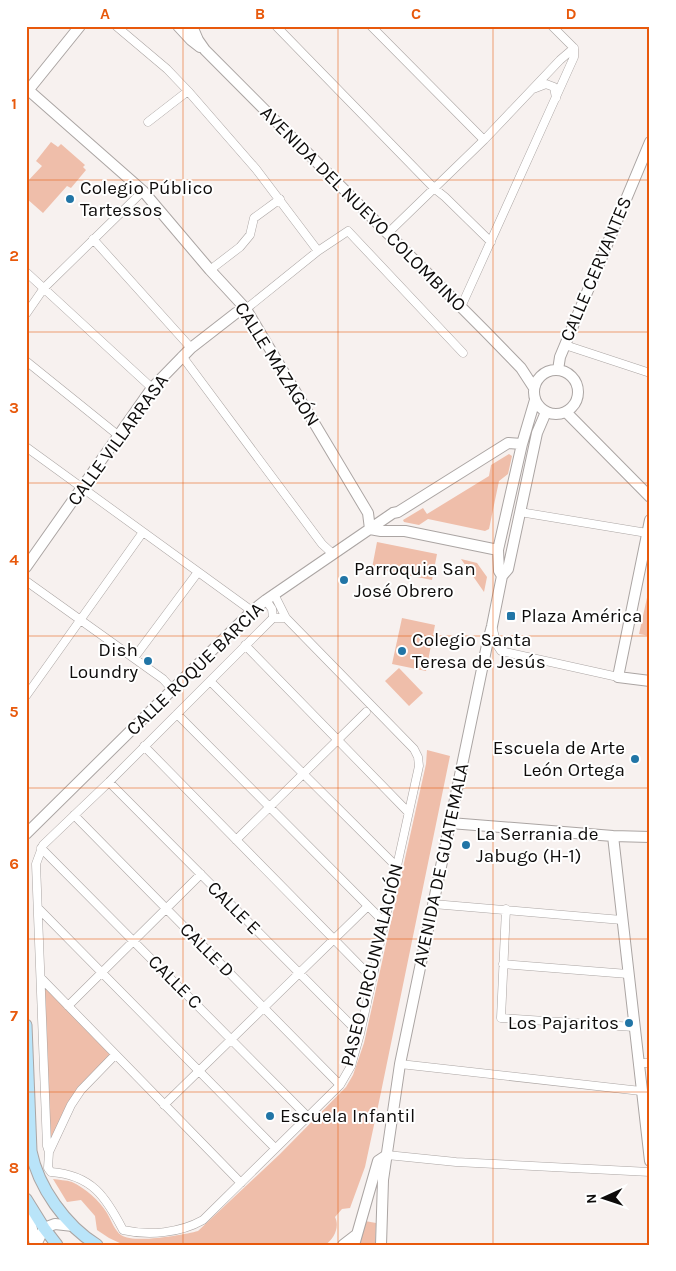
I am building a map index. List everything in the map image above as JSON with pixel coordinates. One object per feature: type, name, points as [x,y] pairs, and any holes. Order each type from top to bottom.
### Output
[{"type":"main road","points":[[26,1025],[33,1164],[42,1185],[72,1226],[97,1245]]},
{"type":"main road","points":[[27,1200],[57,1245]]},
{"type":"street","points":[[27,90],[80,26]]},
{"type":"street","points":[[116,26],[166,69],[188,91],[256,168],[318,251]]},
{"type":"street","name":"AVENIDA DEL NUEVO COLOMBINO","points":[[178,26],[191,40],[205,50]]},
{"type":"street","name":"AVENIDA DEL NUEVO COLOMBINO","points":[[192,26],[205,50],[521,368],[534,388]]},
{"type":"street","points":[[276,26],[435,189],[446,197],[491,242]]},
{"type":"street","points":[[371,26],[484,140]]},
{"type":"street","points":[[461,307],[574,57],[574,48],[552,26]]},
{"type":"street","points":[[387,234],[435,189],[530,90],[574,48]]},
{"type":"street","points":[[530,90],[546,84],[554,87],[556,98]]},
{"type":"street","name":"CALLE MAZAGÓN","points":[[27,90],[143,191],[246,309],[368,513],[370,529]]},
{"type":"street","points":[[148,122],[188,91]]},
{"type":"street","name":"CALLE CERVANTES","points":[[558,370],[560,357],[650,142]]},
{"type":"street","points":[[26,314],[44,288],[143,191]]},
{"type":"street","points":[[210,270],[240,247],[250,235],[254,218],[280,199]]},
{"type":"street","points":[[246,309],[318,251],[348,231],[463,353]]},
{"type":"street","points":[[93,238],[190,348]]},
{"type":"street","points":[[26,272],[152,388]]},
{"type":"street","name":"CALLE VILLARRASA","points":[[26,567],[152,388],[190,348],[236,313],[246,309]]},
{"type":"street","points":[[565,345],[650,373]]},
{"type":"street","points":[[182,356],[322,544],[333,554]]},
{"type":"street","points":[[26,361],[119,436]]},
{"type":"street","name":"AVENIDA DEL NUEVO COLOMBINO","points":[[521,368],[542,375]]},
{"type":"street","points":[[558,370],[570,376],[578,388],[576,402],[566,412],[558,414],[546,412],[540,407],[536,400],[534,388],[542,375],[558,370]]},
{"type":"street","name":"AVENIDA DE GUATEMALA","points":[[502,576],[499,571],[498,550],[522,444],[536,400]]},
{"type":"street","name":"AVENIDA DE GUATEMALA","points":[[381,1245],[383,1180],[400,1064],[486,645],[492,626],[502,576],[508,569],[537,433],[546,412]]},
{"type":"street","points":[[566,412],[650,497]]},
{"type":"street","name":"CALLE ROQUE BARCIA","points":[[26,834],[252,611],[393,513],[398,512],[508,443],[522,444]]},
{"type":"street","name":"AVENIDA DE GUATEMALA","points":[[522,444],[523,464],[528,476]]},
{"type":"street","points":[[26,447],[252,611]]},
{"type":"street","points":[[398,512],[397,525],[405,532]]},
{"type":"street","points":[[520,512],[647,533]]},
{"type":"street","points":[[618,677],[650,520]]},
{"type":"street","name":"AVENIDA DE GUATEMALA","points":[[498,550],[505,545],[507,539],[517,528]]},
{"type":"street","points":[[370,529],[405,532],[498,550]]},
{"type":"street","points":[[26,696],[143,532]]},
{"type":"street","points":[[134,658],[198,572]]},
{"type":"street","points":[[26,581],[163,679],[173,690]]},
{"type":"street","points":[[270,597],[286,618]]},
{"type":"street","points":[[270,597],[273,618]]},
{"type":"street","points":[[49,1152],[47,1146],[36,864],[41,848],[273,618],[286,618]]},
{"type":"street","name":"PASEO CIRCUNVALACIÓN","points":[[49,1152],[48,1168],[51,1172],[65,1173],[84,1180],[96,1189],[110,1204],[123,1230],[138,1233],[181,1229],[203,1220],[241,1184],[340,1085],[351,1066],[360,1034],[419,766],[418,757],[414,749],[286,618]]},
{"type":"street","points":[[492,626],[497,645],[502,651],[618,677],[650,682]]},
{"type":"street","points":[[246,646],[408,812]]},
{"type":"street","points":[[210,681],[396,866]]},
{"type":"street","points":[[236,840],[366,712]]},
{"type":"street","points":[[177,714],[384,922]]},
{"type":"street","points":[[144,746],[372,978]]},
{"type":"street","name":"CALLE E","points":[[109,782],[360,1034]]},
{"type":"street","name":"CALLE D","points":[[74,815],[340,1085]]},
{"type":"street","points":[[450,823],[613,836],[650,837]]},
{"type":"street","points":[[613,836],[650,1161]]},
{"type":"street","name":"CALLE C","points":[[41,848],[308,1116]]},
{"type":"street","points":[[68,1006],[201,874]]},
{"type":"street","points":[[433,904],[450,907],[506,909],[622,920]]},
{"type":"street","points":[[164,1105],[368,906]]},
{"type":"street","points":[[38,908],[275,1148]]},
{"type":"street","points":[[506,909],[501,1018],[634,1027]]},
{"type":"street","points":[[503,964],[628,974]]},
{"type":"street","points":[[41,978],[241,1184]]},
{"type":"street","points":[[49,1152],[76,1098],[88,1082],[115,1055]]},
{"type":"street","points":[[638,1063],[650,1064]]},
{"type":"street","points":[[400,1064],[641,1091]]},
{"type":"street","points":[[343,1245],[355,1240],[378,1161],[387,1155],[456,1162],[650,1172]]},
{"type":"street","points":[[27,1200],[35,1245]]},
{"type":"street","points":[[35,1245],[44,1228],[55,1224],[72,1226]]},
{"type":"shaded area","points":[[51,142],[58,147],[61,144],[85,165],[83,167],[86,170],[71,188],[67,186],[43,213],[26,198],[26,183],[42,166],[36,161]]},
{"type":"shaded area","points":[[509,454],[512,456],[508,474],[499,481],[489,529],[485,531],[428,519],[419,525],[404,522],[403,520],[423,508],[427,514],[489,476],[491,465]]},
{"type":"shaded area","points":[[377,542],[437,554],[432,580],[372,568]]},
{"type":"shaded area","points":[[461,559],[477,563],[487,577],[484,592]]},
{"type":"shaded area","points":[[650,584],[650,636],[639,634]]},
{"type":"shaded area","points":[[402,618],[435,625],[426,671],[392,664]]},
{"type":"shaded area","points":[[399,668],[423,693],[409,706],[385,681]]},
{"type":"shaded area","points":[[427,750],[450,756],[365,1167],[350,1208],[342,1209],[335,1217],[337,1225],[331,1240],[325,1245],[124,1245],[97,1230],[95,1216],[81,1200],[67,1202],[53,1179],[72,1182],[87,1191],[104,1208],[119,1233],[127,1238],[159,1238],[198,1231],[280,1154],[346,1087],[353,1075],[364,1043],[426,764]]},
{"type":"shaded area","points":[[44,986],[111,1055],[75,1092],[65,1109],[53,1138],[49,1138]]},
{"type":"shaded area","points":[[365,1221],[376,1223],[375,1245],[359,1245]]},
{"type":"place","name":"Colegio Público Tartessos","points":[[70,199]]},
{"type":"place","name":"Parroquia San José Obrero","points":[[344,580]]},
{"type":"place","name":"Plaza América","points":[[511,616]]},
{"type":"place","name":"Colegio Santa Teresa de Jesús","points":[[402,651]]},
{"type":"place","name":"Dish Loundry","points":[[148,661]]},
{"type":"place","name":"Escuela de Arte León Ortega","points":[[635,759]]},
{"type":"place","name":"La Serrania de Jabugo (H-1)","points":[[466,845]]},
{"type":"place","name":"Los Pajaritos","points":[[629,1023]]},
{"type":"place","name":"Escuela Infantil","points":[[270,1116]]}]
